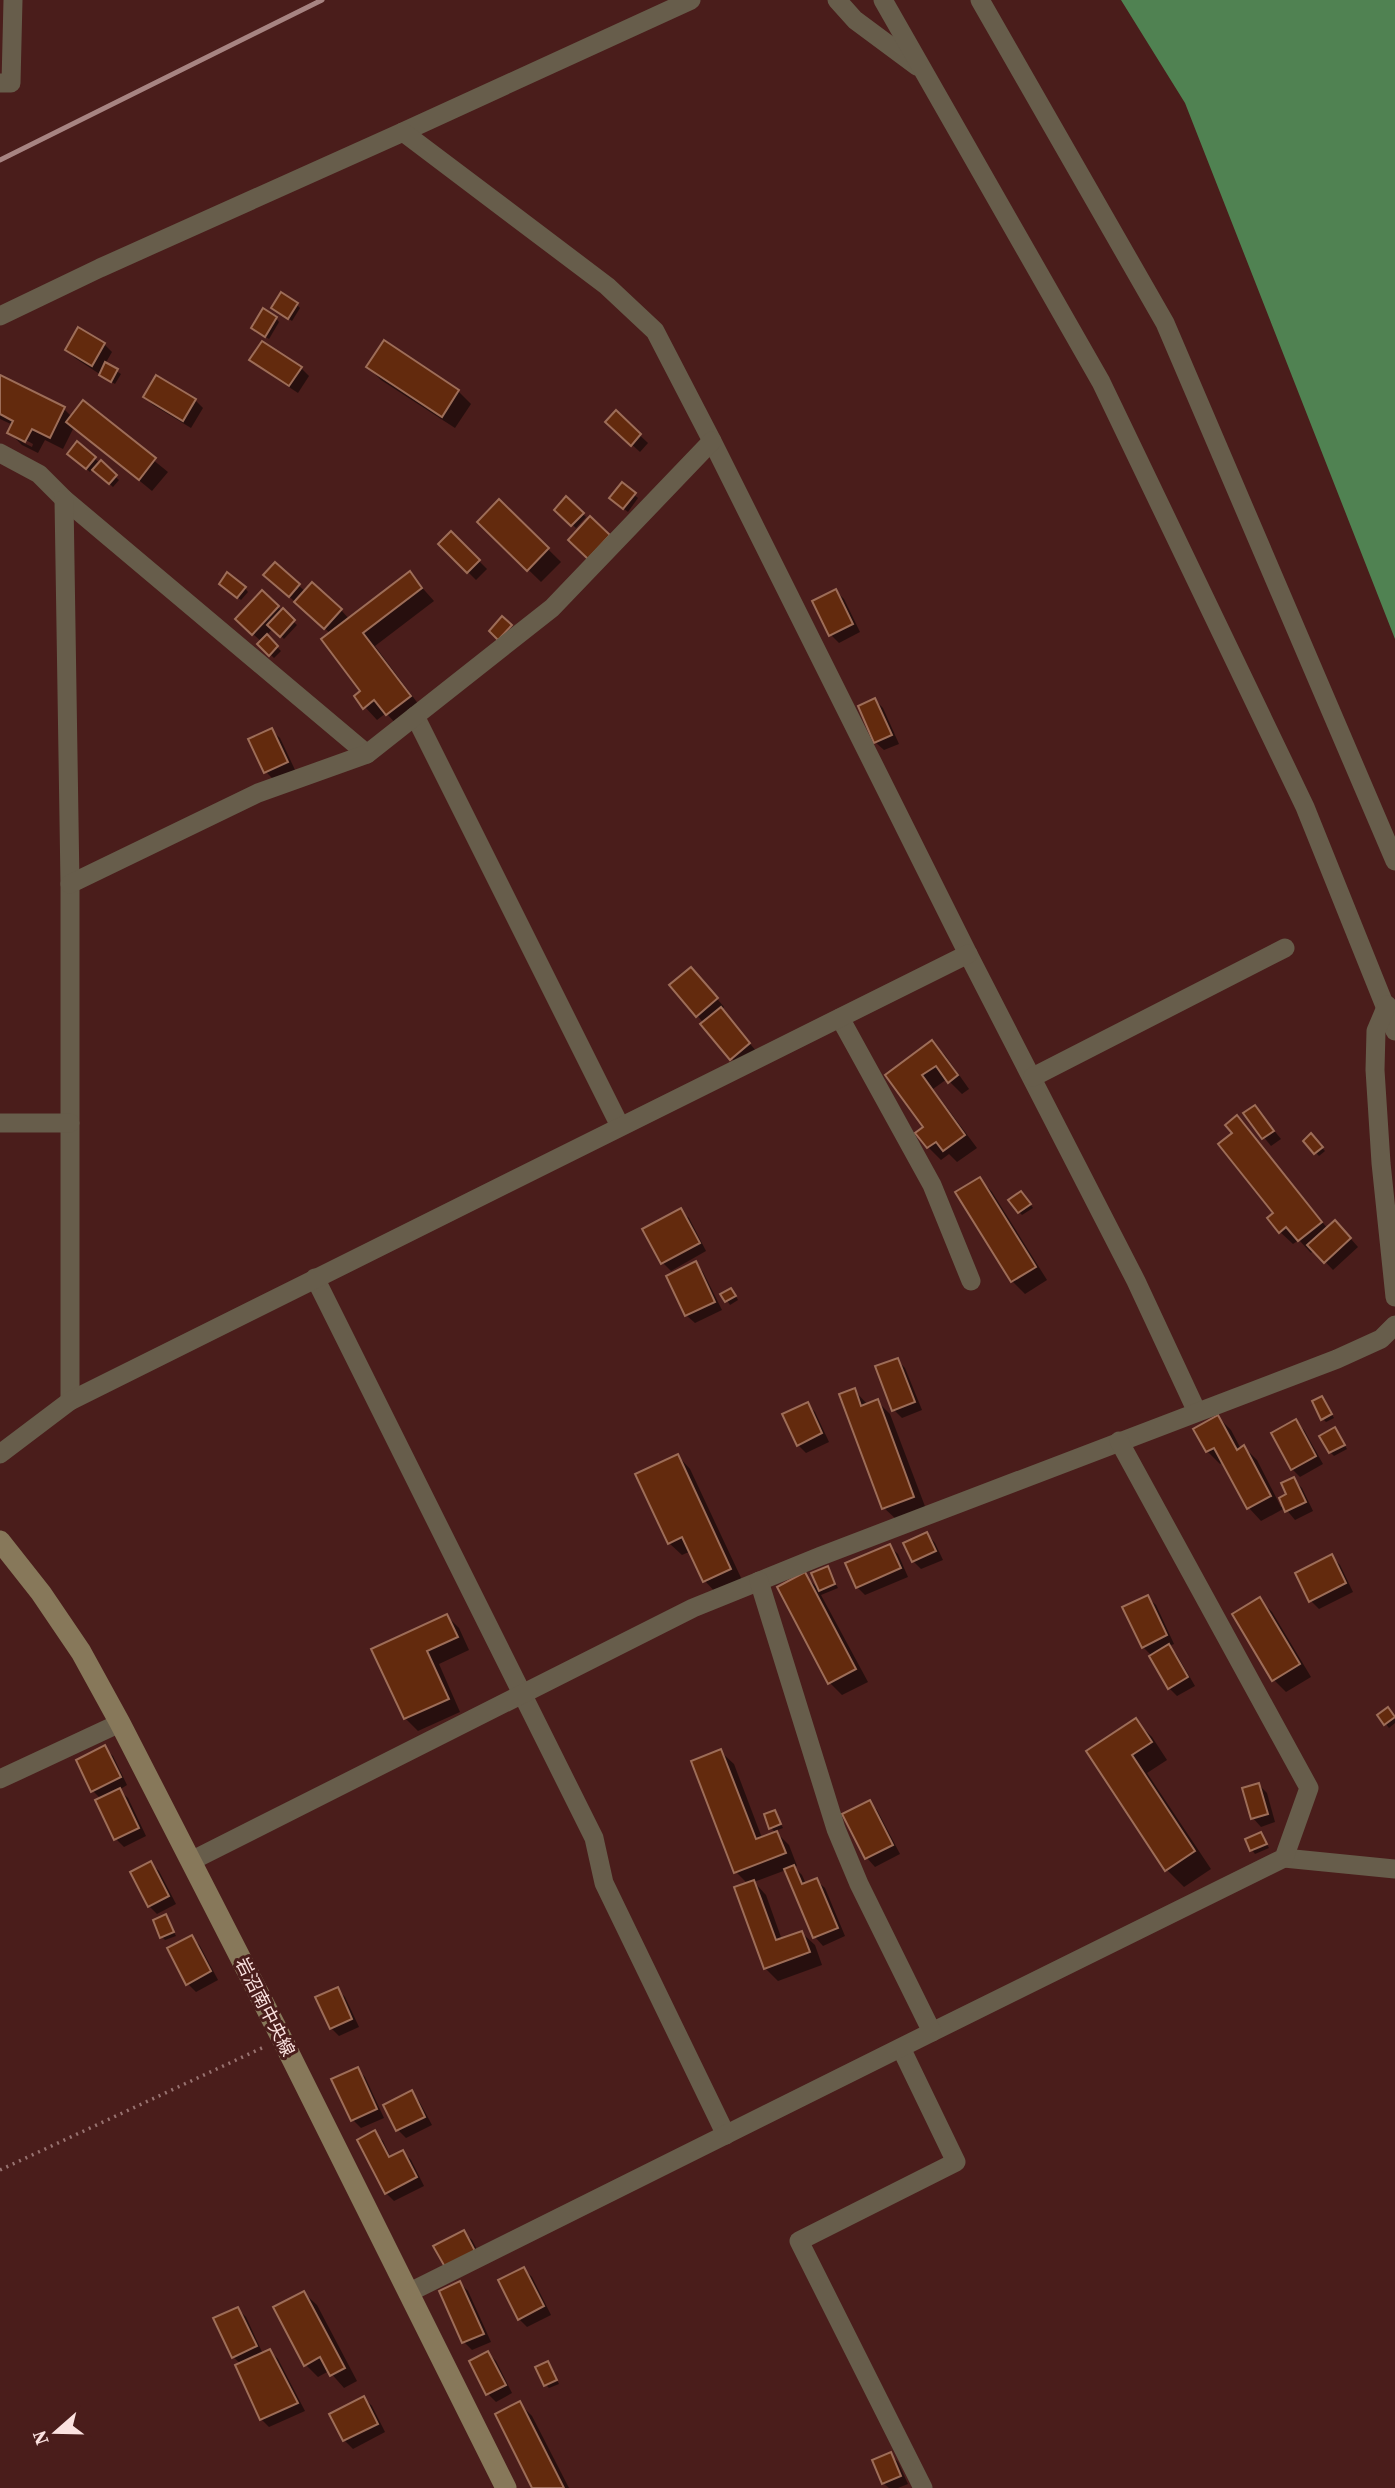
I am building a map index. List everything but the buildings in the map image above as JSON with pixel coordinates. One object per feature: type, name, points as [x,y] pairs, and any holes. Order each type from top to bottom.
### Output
[{"type":"street","points":[[0,83],[11,83],[13,0]]},
{"type":"street","points":[[0,316],[691,0]]},
{"type":"street","points":[[837,0],[855,20],[923,71]]},
{"type":"street","points":[[883,0],[1101,382],[1305,807],[1387,1005],[1395,1031]]},
{"type":"street","points":[[980,0],[1165,323],[1395,861]]},
{"type":"street","points":[[403,132],[607,286],[655,331],[1136,1282],[1197,1412]]},
{"type":"street","points":[[70,884],[258,793],[367,754],[552,608],[712,441]]},
{"type":"street","points":[[0,453],[39,474],[64,499],[367,754]]},
{"type":"street","points":[[64,499],[70,884],[70,1401]]},
{"type":"street","points":[[415,716],[620,1126]]},
{"type":"street","points":[[1032,1077],[1285,948]]},
{"type":"street","points":[[0,1454],[70,1401],[968,954]]},
{"type":"street","points":[[1387,1005],[1376,1031],[1376,1069],[1381,1163],[1395,1297]]},
{"type":"street","points":[[839,1018],[932,1185],[971,1280]]},
{"type":"street","points":[[0,1123],[70,1123]]},
{"type":"street","points":[[315,1278],[594,1838],[604,1883],[726,2135]]},
{"type":"street","points":[[191,1861],[693,1608],[1360,1349],[1381,1339],[1395,1325]]},
{"type":"street","points":[[1119,1441],[1309,1788],[1284,1858]]},
{"type":"street","name":"岩沼南中央線","points":[[0,1541],[41,1592],[81,1652],[120,1723],[282,2039],[506,2488]]},
{"type":"street","points":[[759,1581],[836,1829],[859,1884],[932,2032]]},
{"type":"street","points":[[0,1779],[120,1723]]},
{"type":"street","points":[[408,2293],[1284,1858],[1395,1869]]},
{"type":"street","points":[[901,2048],[956,2162],[799,2241],[922,2488]]},
{"type":"path","points":[[0,2171],[282,2039]]},
{"type":"shaded area","points":[[1121,0],[1395,0],[1395,639],[1185,103]]},
{"type":"railway","points":[[0,160],[322,0]]}]
